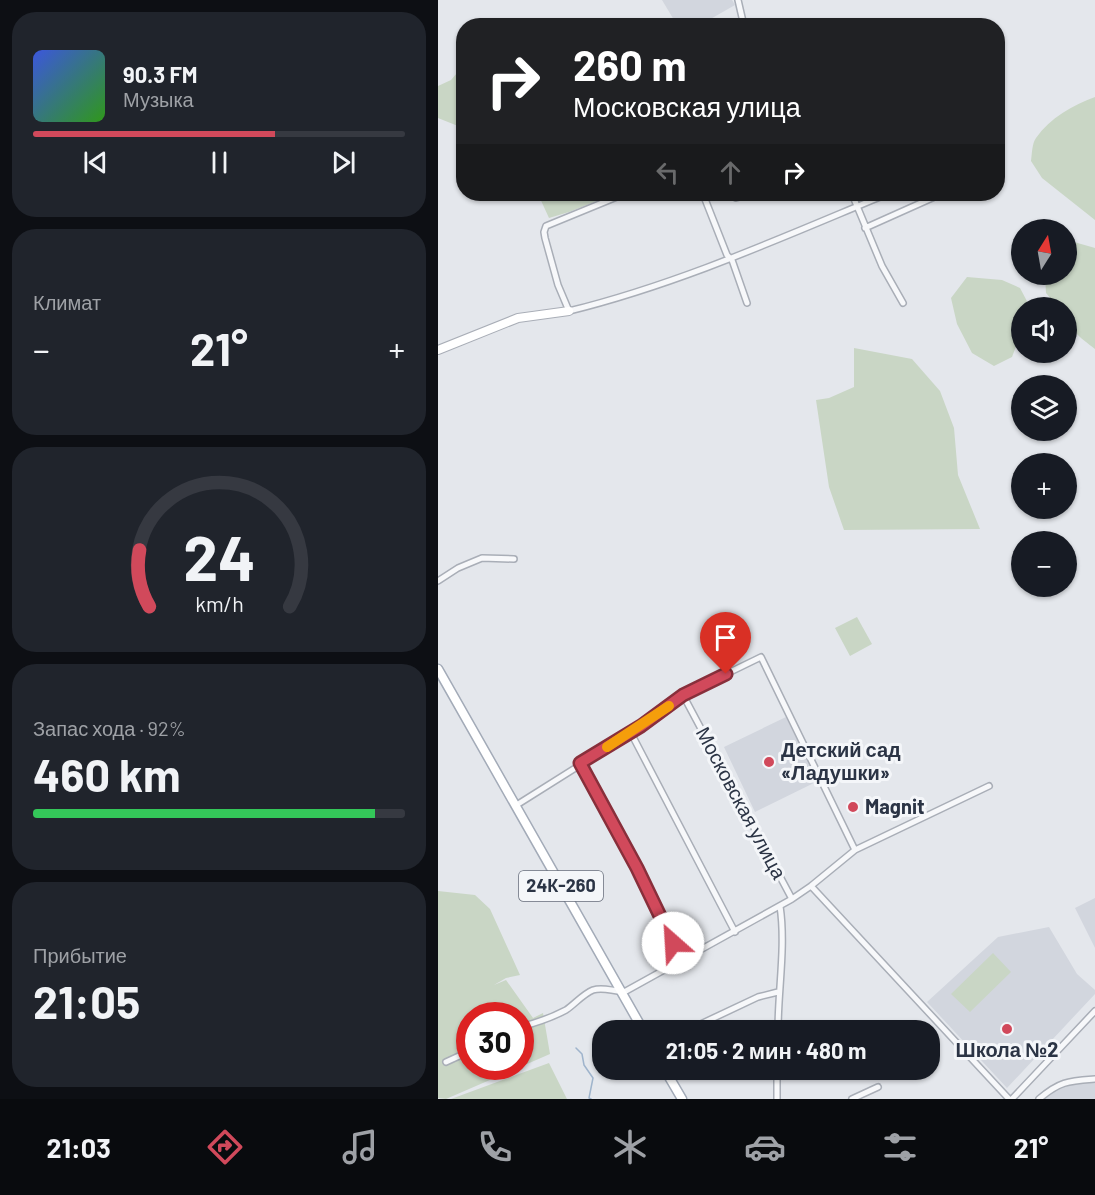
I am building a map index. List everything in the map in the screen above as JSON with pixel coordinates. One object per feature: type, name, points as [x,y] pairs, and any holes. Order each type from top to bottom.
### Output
[{"type":"main road","name":"24К-260","points":[[438,669],[637,1020]]},
{"type":"main road","points":[[671,1080],[682,1099]]},
{"type":"street","points":[[738,0],[742,18]]},
{"type":"street","points":[[569,311],[558,285],[545,238],[546,226],[607,201]]},
{"type":"street","points":[[706,201],[729,258],[732,260],[747,303]]},
{"type":"street","points":[[855,201],[882,266],[903,303]]},
{"type":"street","points":[[438,350],[518,318],[569,311],[613,300],[729,258],[870,201]]},
{"type":"street","points":[[865,228],[925,201]]},
{"type":"street","points":[[438,581],[458,568],[482,558],[514,559]]},
{"type":"street","points":[[515,806],[631,733],[683,695],[761,657],[855,850]]},
{"type":"street","name":"Московская улица","points":[[683,695],[792,899]]},
{"type":"street","points":[[631,733],[735,932]]},
{"type":"street","points":[[580,763],[637,868],[682,961]]},
{"type":"street","points":[[534,1023],[566,1010],[595,990],[609,989],[621,992],[682,961],[792,899],[812,886],[855,850],[988,786]]},
{"type":"street","points":[[812,886],[1010,1099],[1095,1011]]},
{"type":"street","name":"Московская улица","points":[[778,1020],[783,940],[780,906]]},
{"type":"street","points":[[709,1020],[758,997],[778,992]]},
{"type":"street","points":[[446,1062],[456,1057]]},
{"type":"street","points":[[1039,1099],[1053,1087],[1071,1081],[1095,1079]]},
{"type":"street","points":[[777,1080],[777,1099]]},
{"type":"street","points":[[852,1099],[878,1087]]},
{"type":"shaded area","points":[[662,0],[732,0],[735,5],[712,18],[673,18]]},
{"type":"shaded area","name":"Детский сад «Ладушки»","points":[[786,717],[818,781],[755,812],[724,747]]},
{"type":"shaded area","points":[[1095,898],[1095,948],[1075,908]]},
{"type":"shaded area","name":"Школа №2","points":[[1049,927],[1077,974],[1095,990],[1095,994],[1007,1088],[927,1002],[998,937]]},
{"type":"shaded area","points":[[1078,1082],[1095,1082],[1095,1099],[1044,1099],[1059,1088]]},
{"type":"green space","points":[[456,74],[456,125],[438,118],[438,86],[451,80]]},
{"type":"green space","points":[[1095,97],[1095,220],[1042,178],[1031,161],[1035,140],[1048,124],[1070,108]]},
{"type":"green space","points":[[541,201],[596,201],[569,212],[549,218]]},
{"type":"green space","points":[[1077,243],[1095,248],[1095,349],[1077,334],[1077,297],[1049,297],[1046,293],[1046,285],[1077,285]]},
{"type":"green space","points":[[967,277],[1002,280],[1020,288],[1025,297],[1011,297],[1011,358],[994,366],[972,353],[957,324],[951,298]]},
{"type":"green space","points":[[854,348],[912,359],[940,391],[954,428],[958,475],[980,529],[844,530],[829,487],[816,400],[829,398],[854,387]]},
{"type":"green space","points":[[857,617],[872,644],[850,656],[835,628]]},
{"type":"green space","points":[[438,891],[475,895],[490,909],[520,975],[506,978],[494,985],[506,980],[522,1002],[456,1002],[456,1080],[490,1080],[446,1099],[438,1098]]},
{"type":"green space","points":[[993,953],[1011,972],[970,1012],[951,994]]},
{"type":"green space","points":[[543,1013],[550,1054],[534,1061],[534,1018]]},
{"type":"green space","points":[[549,1063],[567,1099],[451,1099],[503,1080],[534,1080],[534,1069]]},
{"type":"waterway","points":[[576,1048],[582,1054],[584,1065],[593,1078],[589,1098],[591,1099]]},
{"type":"slow traffic","points":[[607,747],[669,706]]},
{"type":"place","name":"Детский сад «Ладушки»","points":[[769,762]]},
{"type":"place","name":"Magnit","points":[[853,807]]},
{"type":"place","name":"Школа №2","points":[[1007,1029]]},
{"type":"route","points":[[673,943],[637,868],[580,763],[641,726],[683,695],[726,674]]}]
